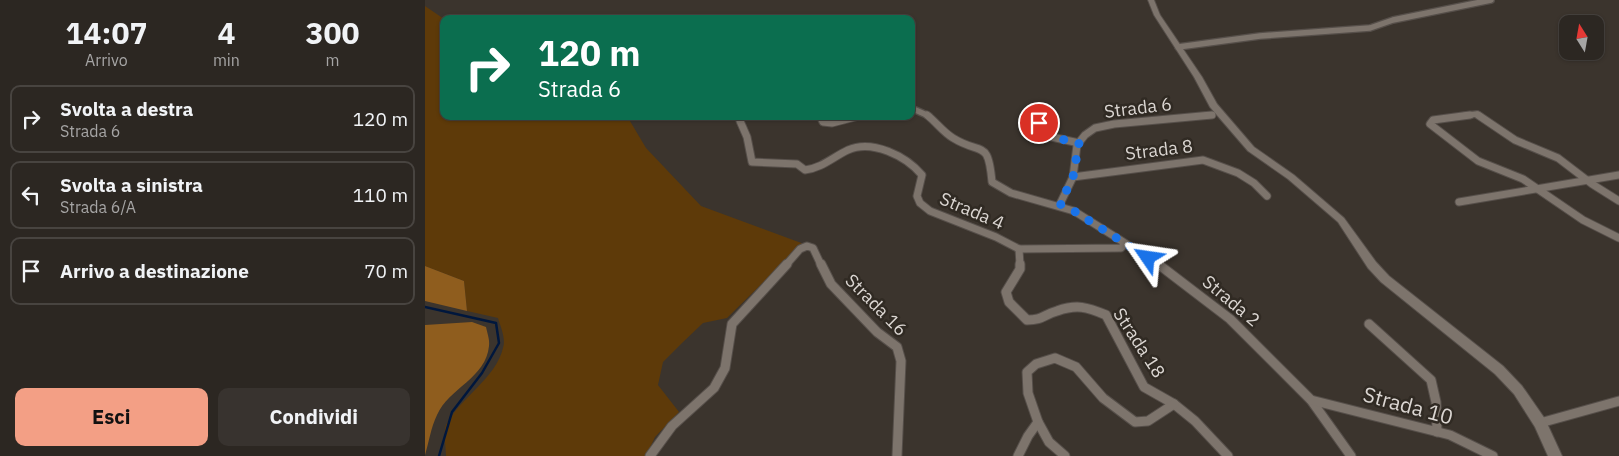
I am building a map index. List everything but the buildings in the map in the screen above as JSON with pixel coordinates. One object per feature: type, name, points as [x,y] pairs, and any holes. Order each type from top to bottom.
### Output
[{"type":"street","points":[[1151,0],[1157,15],[1213,105],[1251,149],[1291,177],[1341,220],[1372,265],[1385,279],[1499,370],[1518,390],[1540,423],[1555,456]]},
{"type":"street","points":[[1178,46],[1260,36],[1370,28],[1393,20],[1491,0]]},
{"type":"street","name":"Strada 4","points":[[915,109],[923,112],[938,122],[952,138],[983,151],[989,157],[992,182],[1001,190],[1060,204]]},
{"type":"street","points":[[1619,201],[1587,181],[1558,158],[1515,140],[1477,114],[1433,120],[1430,124],[1486,165],[1509,172],[1528,181],[1584,222],[1602,233],[1619,238]]},
{"type":"street","name":"Strada 6","points":[[1079,143],[1085,135],[1095,128],[1114,124],[1212,115]]},
{"type":"street","name":"Strada 4","points":[[740,120],[747,137],[752,162],[771,164],[785,162],[797,164],[805,170],[814,170],[851,149],[874,147],[896,155],[919,170],[922,175],[917,196],[920,203],[930,211],[996,237],[1019,249],[1121,248],[1125,244]]},
{"type":"street","points":[[822,120],[823,122],[832,123],[844,120]]},
{"type":"street","points":[[1039,123],[1047,136],[1079,143],[1073,177],[1060,204]]},
{"type":"street","name":"Strada 8","points":[[1073,177],[1203,160],[1222,164],[1233,170],[1263,191],[1267,196]]},
{"type":"street","points":[[1459,202],[1619,175]]},
{"type":"street","name":"Strada 2","points":[[1060,204],[1166,269],[1230,319],[1311,400],[1351,456]]},
{"type":"street","name":"Strada 16","points":[[650,456],[662,436],[674,423],[710,396],[723,374],[727,361],[727,340],[731,324],[800,249],[807,246],[814,249],[831,284],[877,332],[897,347],[901,361],[897,456]]},
{"type":"street","name":"Strada 18","points":[[1019,249],[1020,269],[1005,292],[1009,302],[1027,320],[1039,320],[1055,311],[1080,306],[1106,315],[1144,387],[1174,404],[1195,421],[1227,456]]},
{"type":"street","points":[[1369,324],[1431,380],[1436,402],[1437,432]]},
{"type":"street","points":[[1065,456],[1049,442],[1037,422],[1028,393],[1027,372],[1036,364],[1055,358],[1076,367],[1103,398],[1135,422],[1148,421],[1174,404]]},
{"type":"street","name":"Strada 10","points":[[1311,400],[1450,435],[1493,456]]},
{"type":"street","points":[[1540,423],[1619,401]]},
{"type":"street","points":[[1018,456],[1037,422]]},
{"type":"shaded area","points":[[425,6],[440,16],[440,120],[629,120],[646,148],[701,206],[804,244],[727,318],[703,323],[663,362],[658,385],[679,412],[655,437],[646,456],[446,456],[446,425],[452,415],[493,369],[499,359],[504,341],[498,318],[467,311],[464,281],[425,266]]},
{"type":"shaded area","points":[[425,266],[464,281],[467,311],[425,301]]},
{"type":"shaded area","points":[[472,322],[486,327],[489,344],[486,357],[474,375],[450,397],[437,415],[425,455],[425,325]]},
{"type":"waterway","points":[[425,307],[496,323],[499,343],[482,373],[452,412],[439,456]]},
{"type":"route","points":[[1039,123],[1047,136],[1079,143],[1077,145],[1073,177],[1060,204],[1148,258]]}]
